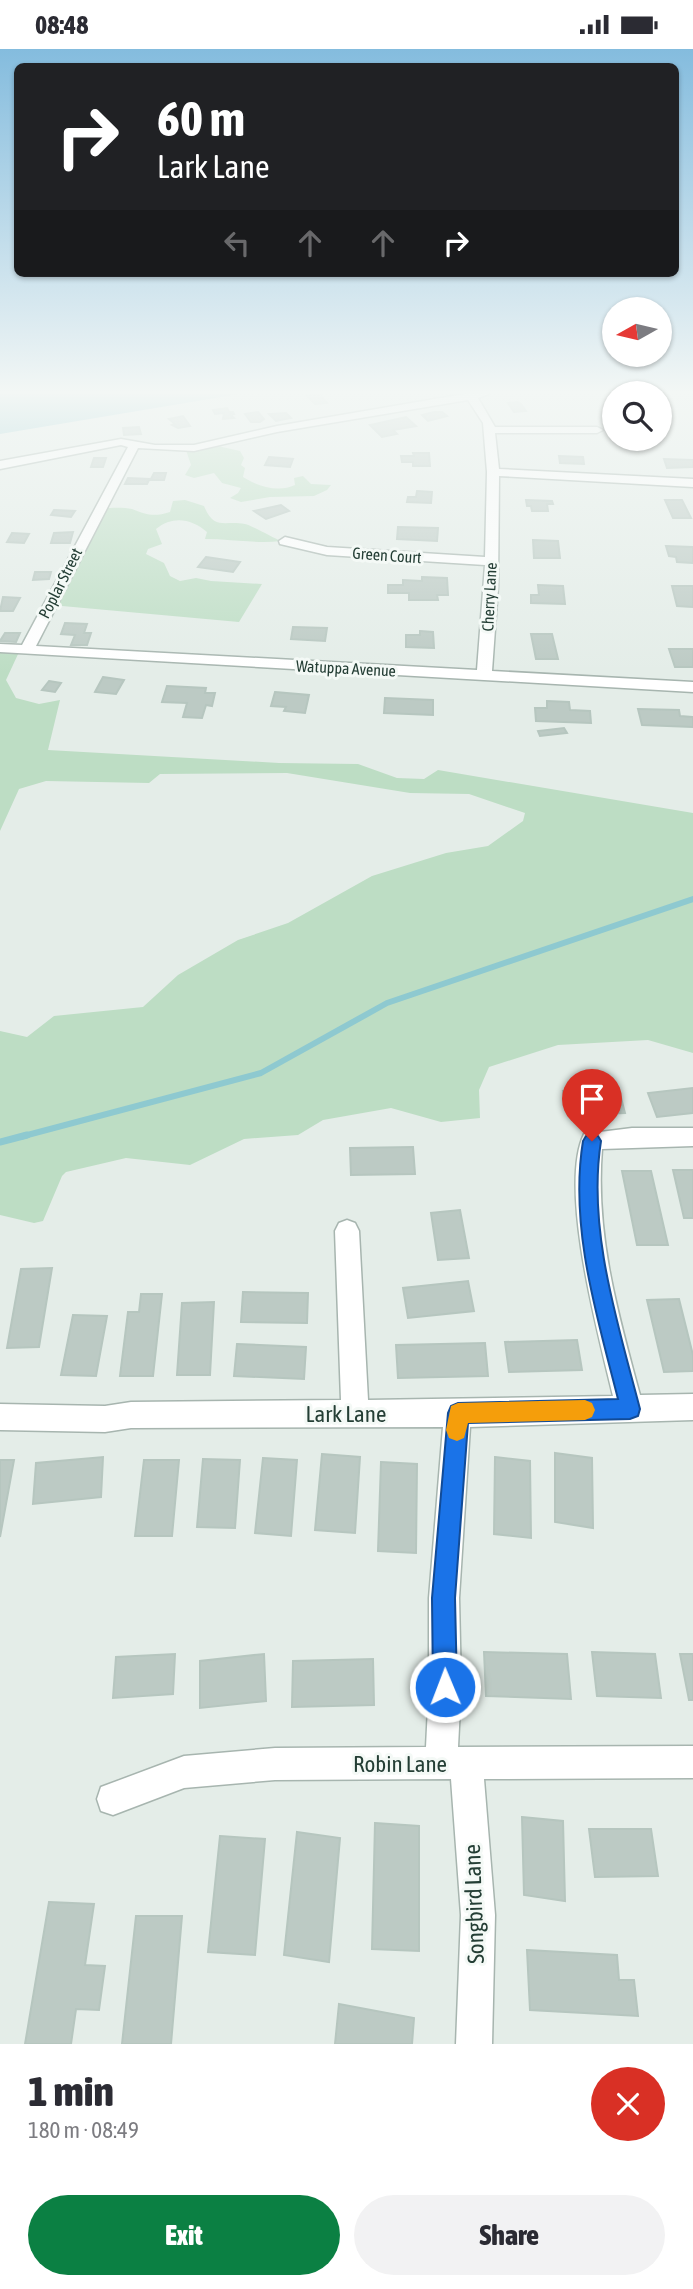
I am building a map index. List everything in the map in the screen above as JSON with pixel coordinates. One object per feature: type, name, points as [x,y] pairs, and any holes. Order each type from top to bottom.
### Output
[{"type":"street","name":"Poplar Street","points":[[27,649],[64,573],[111,487]]},
{"type":"street","name":"Cherry Lane","points":[[484,675],[493,487]]},
{"type":"street","name":"Green Court","points":[[285,541],[327,551],[491,561]]},
{"type":"street","name":"Watuppa Avenue","points":[[0,648],[693,687]]},
{"type":"street","points":[[630,1409],[599,1287],[587,1175],[592,1141],[632,1136],[693,1137]]},
{"type":"street","points":[[347,1231],[355,1414]]},
{"type":"street","name":"Lark Lane","points":[[0,1417],[105,1419],[131,1415],[458,1413],[693,1407]]},
{"type":"street","name":"Songbird Lane","points":[[458,1413],[444,1598],[445,1687],[454,1764],[478,1915],[474,2044]]},
{"type":"street","name":"Robin Lane","points":[[113,1799],[184,1772],[275,1764],[693,1762]]},
{"type":"green space","points":[[238,487],[329,487],[314,496],[270,497],[241,502],[230,498],[241,488]]},
{"type":"green space","points":[[185,500],[204,506],[216,522],[245,524],[281,541],[205,539],[207,532],[182,520],[169,522],[156,529],[162,544],[148,549],[146,554],[164,563],[170,576],[180,581],[196,578],[262,584],[239,622],[51,605],[103,508],[129,508],[155,515],[170,512],[173,501]]},
{"type":"green space","points":[[0,647],[19,652],[6,680],[16,698],[39,704],[60,700],[48,750],[279,763],[358,764],[397,778],[424,779],[438,770],[693,813],[693,1053],[648,1040],[558,1045],[489,1067],[479,1090],[480,1118],[441,1122],[391,1108],[323,1120],[298,1135],[244,1139],[190,1165],[126,1158],[66,1172],[43,1221],[34,1223],[0,1215],[0,1031],[27,1037],[54,1016],[143,1007],[178,975],[238,940],[288,923],[372,876],[446,853],[488,846],[523,821],[525,813],[469,794],[410,793],[287,773],[160,774],[149,783],[46,781],[19,789],[0,831]]},
{"type":"building","points":[[417,491],[432,492],[431,503],[407,502],[408,497],[416,497]]},
{"type":"building","points":[[526,500],[552,501],[553,504],[547,504],[548,511],[532,511]]},
{"type":"building","points":[[665,500],[682,500],[691,518],[673,518]]},
{"type":"building","points":[[281,505],[289,511],[266,519],[254,511]]},
{"type":"building","points":[[54,510],[75,511],[71,517],[51,515]]},
{"type":"building","points":[[398,527],[438,528],[437,541],[397,539]]},
{"type":"building","points":[[73,532],[70,543],[51,543],[54,533]]},
{"type":"building","points":[[12,533],[29,534],[24,543],[7,542]]},
{"type":"building","points":[[533,540],[558,541],[560,558],[534,558]]},
{"type":"building","points":[[666,546],[693,547],[693,563],[677,562],[676,557],[669,556]]},
{"type":"building","points":[[206,557],[240,562],[233,572],[198,567]]},
{"type":"building","points":[[35,572],[51,572],[49,579],[33,580]]},
{"type":"building","points":[[422,577],[447,578],[448,595],[437,595],[438,600],[409,600],[409,593],[388,593],[388,585],[403,585],[403,580],[422,581]]},
{"type":"building","points":[[538,585],[563,586],[565,604],[531,603],[531,595],[539,595]]},
{"type":"building","points":[[672,586],[693,586],[693,607],[677,606]]},
{"type":"building","points":[[3,597],[20,598],[13,611],[0,611]]},
{"type":"building","points":[[65,623],[87,624],[84,633],[91,633],[87,645],[71,645],[75,635],[61,634]]},
{"type":"building","points":[[293,627],[327,628],[325,641],[291,639]]},
{"type":"building","points":[[420,631],[433,632],[434,648],[406,647],[406,635],[420,635]]},
{"type":"building","points":[[5,633],[20,633],[16,642],[0,641]]},
{"type":"building","points":[[531,634],[552,634],[558,659],[536,659]]},
{"type":"building","points":[[669,649],[693,649],[693,667],[675,667]]},
{"type":"building","points":[[103,677],[124,680],[116,694],[95,692]]},
{"type":"building","points":[[49,681],[61,683],[55,692],[42,690]]},
{"type":"building","points":[[167,686],[206,688],[205,693],[215,693],[212,706],[206,705],[202,718],[183,717],[187,703],[162,702]]},
{"type":"building","points":[[275,692],[309,695],[305,713],[284,711],[286,707],[271,706]]},
{"type":"building","points":[[385,698],[433,700],[433,715],[384,713]]},
{"type":"building","points":[[547,701],[569,702],[570,710],[590,711],[591,723],[536,721],[535,708],[547,708]]},
{"type":"building","points":[[638,709],[679,710],[680,716],[693,717],[693,727],[642,725]]},
{"type":"building","points":[[564,728],[567,733],[540,736],[538,731]]},
{"type":"building","points":[[593,1081],[595,1090],[619,1090],[625,1113],[568,1115],[563,1091],[574,1090],[572,1082]]},
{"type":"building","points":[[693,1088],[693,1113],[657,1117],[648,1093]]},
{"type":"building","points":[[413,1147],[415,1174],[351,1175],[350,1148]]},
{"type":"building","points":[[673,1170],[693,1170],[693,1218],[684,1218]]},
{"type":"building","points":[[622,1171],[651,1171],[668,1245],[637,1245]]},
{"type":"building","points":[[460,1210],[469,1258],[438,1260],[431,1213]]},
{"type":"building","points":[[52,1268],[39,1347],[7,1348],[21,1269]]},
{"type":"building","points":[[468,1281],[474,1311],[408,1318],[403,1288]]},
{"type":"building","points":[[243,1292],[308,1293],[307,1323],[241,1322]]},
{"type":"building","points":[[141,1294],[162,1294],[153,1376],[120,1376],[128,1312],[139,1312]]},
{"type":"building","points":[[679,1299],[693,1355],[693,1371],[664,1372],[647,1300]]},
{"type":"building","points":[[214,1302],[210,1375],[177,1375],[182,1303]]},
{"type":"building","points":[[73,1315],[107,1316],[96,1376],[61,1375]]},
{"type":"building","points":[[577,1340],[582,1370],[509,1372],[505,1342]]},
{"type":"building","points":[[485,1343],[488,1376],[398,1378],[396,1345]]},
{"type":"building","points":[[237,1344],[306,1347],[304,1379],[234,1376]]},
{"type":"building","points":[[555,1453],[592,1458],[593,1528],[555,1522]]},
{"type":"building","points":[[322,1454],[360,1457],[355,1533],[315,1530]]},
{"type":"building","points":[[103,1457],[101,1497],[33,1504],[36,1463]]},
{"type":"building","points":[[495,1457],[530,1461],[531,1538],[494,1534]]},
{"type":"building","points":[[263,1458],[297,1460],[291,1536],[255,1533]]},
{"type":"building","points":[[203,1459],[240,1460],[235,1528],[197,1527]]},
{"type":"building","points":[[0,1460],[14,1460],[0,1537]]},
{"type":"building","points":[[144,1460],[179,1460],[172,1536],[135,1536]]},
{"type":"building","points":[[381,1462],[417,1464],[416,1553],[378,1551]]},
{"type":"building","points":[[484,1652],[567,1654],[571,1699],[486,1696]]},
{"type":"building","points":[[592,1652],[655,1654],[661,1698],[597,1696]]},
{"type":"building","points":[[175,1654],[173,1694],[113,1698],[116,1657]]},
{"type":"building","points":[[264,1654],[266,1701],[200,1708],[200,1661]]},
{"type":"building","points":[[680,1654],[693,1654],[693,1700],[689,1700]]},
{"type":"building","points":[[373,1659],[374,1705],[292,1707],[293,1661]]},
{"type":"building","points":[[522,1817],[563,1821],[565,1901],[524,1895]]},
{"type":"building","points":[[375,1823],[419,1826],[419,1951],[372,1949]]},
{"type":"building","points":[[589,1829],[651,1829],[658,1876],[595,1877]]},
{"type":"building","points":[[297,1832],[340,1838],[329,1962],[284,1955]]},
{"type":"building","points":[[220,1836],[265,1839],[255,1955],[208,1952]]},
{"type":"building","points":[[49,1902],[94,1904],[85,1965],[105,1966],[99,2010],[76,2009],[71,2044],[25,2044]]},
{"type":"building","points":[[136,1916],[182,1916],[171,2044],[122,2044]]},
{"type":"building","points":[[527,1950],[617,1955],[619,1980],[634,1980],[638,2016],[530,2010]]},
{"type":"building","points":[[339,2004],[414,2018],[412,2044],[335,2044]]},
{"type":"waterway","points":[[20,1137],[261,1073],[387,1003],[693,899]]},
{"type":"waterway","points":[[0,1142],[27,1135]]},
{"type":"slow traffic","points":[[457,1430],[458,1413],[585,1410]]},
{"type":"route","points":[[445,1687],[444,1598],[458,1413],[630,1409],[599,1287],[587,1175],[592,1141]]}]
